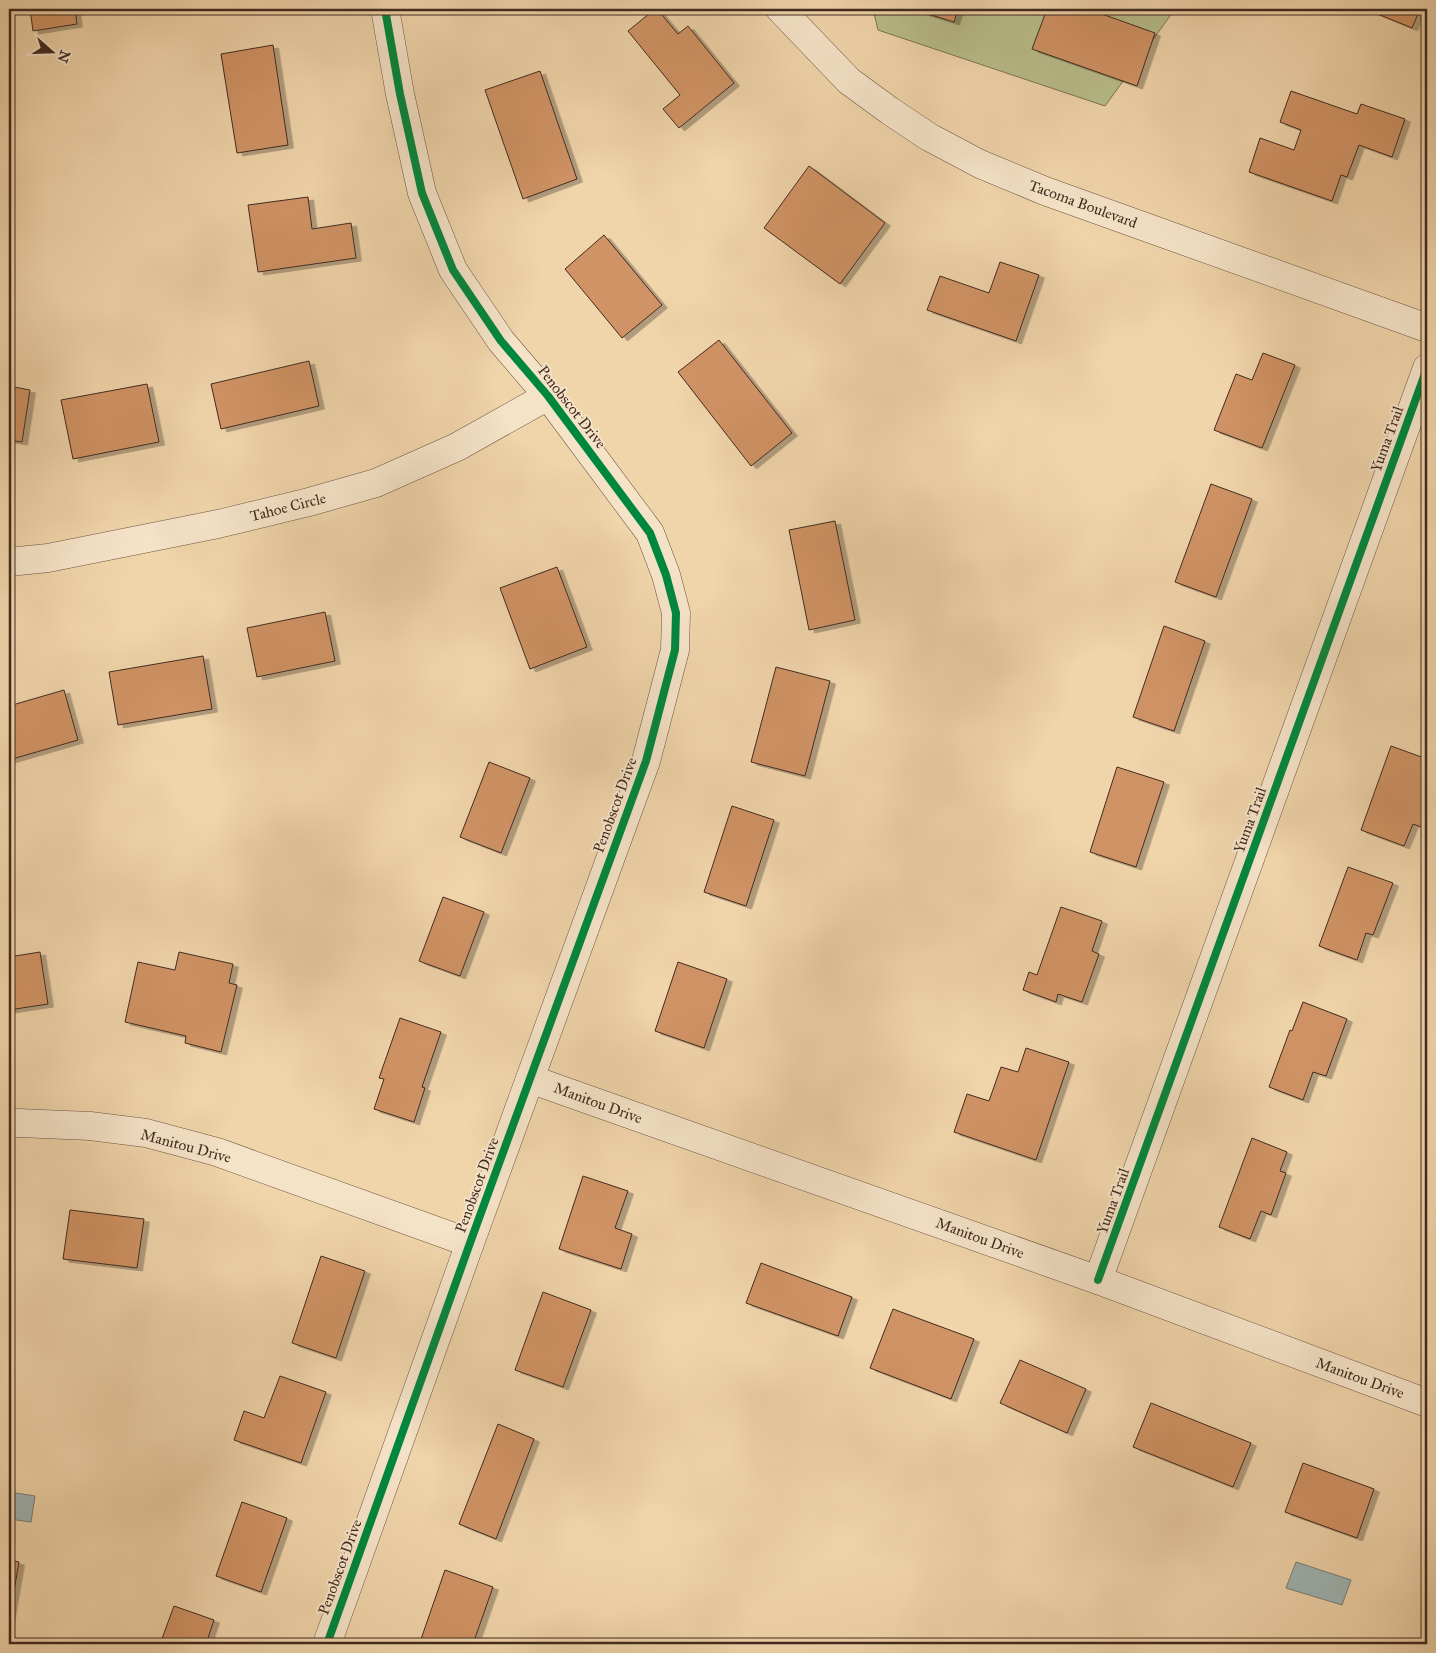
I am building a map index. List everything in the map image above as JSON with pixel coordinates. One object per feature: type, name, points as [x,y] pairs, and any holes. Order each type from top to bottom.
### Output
[{"type":"street","name":"Penobscot Drive","points":[[327,1644],[470,1243],[646,761],[675,650],[676,613],[666,575],[650,533],[548,396],[501,341],[453,270],[422,193],[400,94],[385,9]]},
{"type":"street","name":"Tacoma Boulevard","points":[[780,9],[849,81],[929,137],[980,164],[1045,191],[1427,328]]},
{"type":"street","name":"Yuma Trail","points":[[1098,1280],[1427,368]]},
{"type":"street","name":"Tahoe Circle","points":[[9,562],[48,558],[218,524],[309,502],[376,483],[457,447],[548,396]]},
{"type":"street","name":"Manitou Drive","points":[[530,1079],[1098,1280],[1427,1403]]},
{"type":"street","name":"Manitou Drive","points":[[9,1124],[90,1126],[146,1133],[217,1152],[470,1243]]},
{"type":"green space","points":[[873,9],[1175,9],[1105,106],[878,30]]},
{"type":"water","points":[[9,1492],[35,1496],[31,1522],[9,1519]]},
{"type":"water","points":[[1296,1562],[1351,1580],[1342,1605],[1286,1588]]},
{"type":"building","points":[[30,9],[75,9],[77,24],[33,31]]},
{"type":"building","points":[[655,9],[678,34],[688,26],[734,83],[679,128],[663,109],[680,95],[628,31]]},
{"type":"building","points":[[912,9],[958,9],[954,22]]},
{"type":"building","points":[[1047,9],[1088,9],[1155,33],[1137,86],[1032,49]]},
{"type":"building","points":[[1369,9],[1420,9],[1412,28]]},
{"type":"building","points":[[273,45],[288,145],[237,153],[221,54]]},
{"type":"building","points":[[540,71],[577,179],[523,199],[485,90]]},
{"type":"building","points":[[1291,91],[1357,114],[1361,104],[1405,119],[1392,157],[1359,145],[1347,177],[1341,175],[1332,201],[1249,172],[1260,138],[1294,150],[1301,130],[1280,122]]},
{"type":"building","points":[[809,166],[885,223],[840,284],[764,228]]},
{"type":"building","points":[[308,197],[312,229],[351,223],[356,258],[258,272],[248,205]]},
{"type":"building","points":[[604,235],[662,305],[622,338],[565,269]]},
{"type":"building","points":[[1000,262],[1039,275],[1016,341],[927,310],[940,276],[989,293]]},
{"type":"building","points":[[719,340],[792,433],[751,466],[678,372]]},
{"type":"building","points":[[1263,353],[1295,365],[1262,448],[1214,430],[1236,374],[1252,380]]},
{"type":"building","points":[[309,361],[319,406],[221,429],[211,384]]},
{"type":"building","points":[[147,384],[159,442],[73,459],[61,400]]},
{"type":"building","points":[[9,386],[30,390],[22,442],[9,440]]},
{"type":"building","points":[[1211,484],[1252,499],[1216,597],[1175,582]]},
{"type":"building","points":[[835,521],[855,620],[809,630],[789,530]]},
{"type":"building","points":[[557,567],[587,647],[530,669],[500,588]]},
{"type":"building","points":[[325,612],[335,661],[257,677],[247,628]]},
{"type":"building","points":[[1164,626],[1205,641],[1174,731],[1133,717]]},
{"type":"building","points":[[203,656],[212,709],[118,725],[109,672]]},
{"type":"building","points":[[776,667],[830,681],[805,776],[751,762]]},
{"type":"building","points":[[64,690],[78,740],[9,760],[9,706]]},
{"type":"building","points":[[1391,746],[1427,759],[1427,779],[1421,797],[1427,799],[1427,829],[1413,824],[1404,846],[1361,830]]},
{"type":"building","points":[[489,762],[530,778],[501,853],[460,837]]},
{"type":"building","points":[[1117,767],[1164,782],[1136,867],[1090,852]]},
{"type":"building","points":[[732,806],[774,820],[746,906],[704,892]]},
{"type":"building","points":[[1348,867],[1393,883],[1373,935],[1366,933],[1357,960],[1319,946]]},
{"type":"building","points":[[443,897],[484,912],[460,976],[419,961]]},
{"type":"building","points":[[1061,907],[1102,921],[1092,951],[1099,954],[1082,1002],[1058,994],[1056,1002],[1023,990],[1029,972],[1037,975]]},
{"type":"building","points":[[40,952],[48,1004],[9,1010],[9,957]]},
{"type":"building","points":[[179,952],[233,964],[229,983],[237,985],[221,1052],[185,1043],[186,1036],[125,1022],[138,962],[175,970]]},
{"type":"building","points":[[678,962],[727,979],[704,1048],[655,1031]]},
{"type":"building","points":[[1303,1002],[1347,1019],[1326,1076],[1313,1072],[1303,1100],[1269,1087],[1290,1030],[1292,1031]]},
{"type":"building","points":[[400,1018],[441,1032],[422,1087],[425,1088],[414,1122],[374,1109],[384,1079],[379,1078]]},
{"type":"building","points":[[1026,1048],[1069,1062],[1036,1160],[954,1132],[967,1094],[989,1101],[1001,1067],[1018,1072]]},
{"type":"building","points":[[1252,1138],[1287,1152],[1280,1171],[1286,1173],[1271,1215],[1261,1211],[1250,1239],[1219,1227]]},
{"type":"building","points":[[583,1176],[628,1191],[615,1228],[632,1234],[621,1269],[559,1249]]},
{"type":"building","points":[[70,1210],[144,1219],[137,1268],[63,1259]]},
{"type":"building","points":[[321,1256],[365,1271],[336,1358],[292,1343]]},
{"type":"building","points":[[761,1263],[852,1297],[838,1336],[746,1303]]},
{"type":"building","points":[[543,1292],[591,1310],[563,1387],[515,1370]]},
{"type":"building","points":[[893,1309],[974,1339],[951,1399],[870,1368]]},
{"type":"building","points":[[1020,1360],[1086,1389],[1067,1433],[1000,1403]]},
{"type":"building","points":[[280,1376],[326,1392],[301,1463],[234,1440],[244,1411],[264,1418]]},
{"type":"building","points":[[1151,1403],[1251,1443],[1233,1487],[1133,1447]]},
{"type":"building","points":[[498,1424],[534,1439],[496,1539],[459,1524]]},
{"type":"building","points":[[1303,1463],[1374,1489],[1357,1538],[1285,1512]]},
{"type":"building","points":[[242,1502],[287,1518],[261,1592],[216,1576]]},
{"type":"building","points":[[9,1560],[19,1562],[9,1620]]},
{"type":"building","points":[[445,1570],[493,1587],[473,1644],[428,1644],[420,1642]]},
{"type":"building","points":[[174,1606],[214,1620],[206,1644],[160,1644]]},
{"type":"cycle path","points":[[327,1644],[470,1243],[646,761],[675,650],[676,613],[666,575],[650,533],[548,396],[501,341],[453,270],[422,193],[400,94],[385,9]]},
{"type":"cycle path","points":[[1098,1280],[1427,368]]}]
